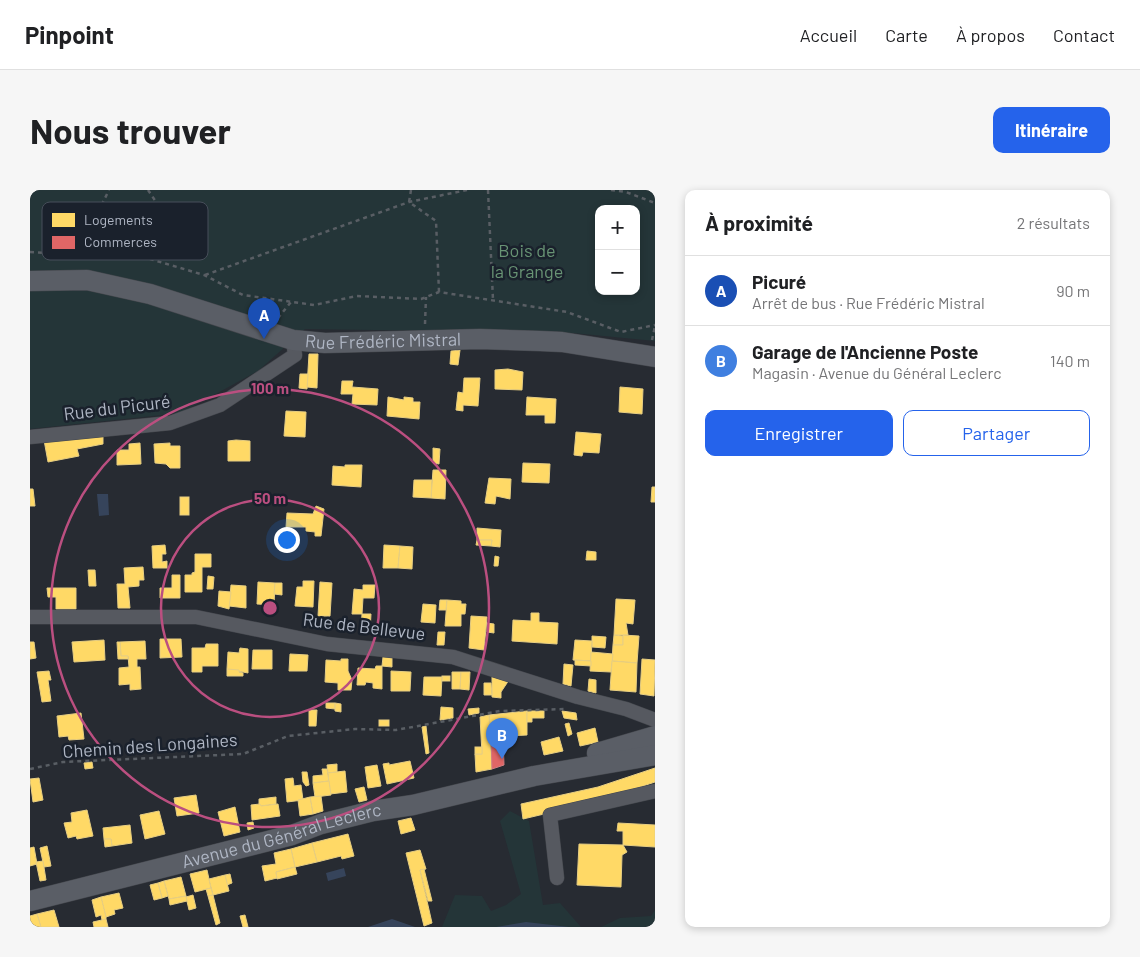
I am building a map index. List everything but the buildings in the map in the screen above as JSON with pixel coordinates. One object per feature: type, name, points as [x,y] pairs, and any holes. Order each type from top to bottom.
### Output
[{"type":"street","name":"Rue Frédéric Mistral","points":[[30,282],[87,280],[141,292],[293,340],[325,343],[480,339],[562,342],[655,357]]},
{"type":"street","name":"Rue du Picuré","points":[[30,437],[170,423],[220,405],[295,355],[293,340]]},
{"type":"street","name":"Rue de Bellevue","points":[[30,617],[196,617],[328,644],[453,657],[578,697],[626,709],[655,720]]},
{"type":"street","name":"Avenue du Général Leclerc","points":[[534,776],[655,736]]},
{"type":"street","name":"Avenue du Général Leclerc","points":[[30,902],[292,835],[321,824],[373,811],[413,805],[534,776],[655,755]]},
{"type":"street","points":[[557,878],[550,815],[655,791]]},
{"type":"path","points":[[103,202],[109,190]]},
{"type":"path","points":[[148,190],[156,202]]},
{"type":"path","points":[[409,202],[411,190]]},
{"type":"path","points":[[204,275],[409,202],[464,190]]},
{"type":"path","points":[[488,190],[492,300]]},
{"type":"path","points":[[612,190],[626,192],[655,203]]},
{"type":"path","points":[[409,202],[436,221],[439,292]]},
{"type":"path","points":[[150,260],[204,275],[244,295],[291,302],[314,305],[357,296],[391,299],[426,297],[439,292],[567,312],[621,332],[655,325],[653,334]]},
{"type":"path","points":[[425,320],[426,297]]},
{"type":"path","points":[[278,317],[291,302]]},
{"type":"path","name":"Chemin des Longaines","points":[[30,769],[64,762],[243,754],[288,736],[355,729],[396,730],[500,711],[569,709]]},
{"type":"green space","name":"Bois de la Grange","points":[[30,190],[655,190],[655,341],[573,333],[305,329],[258,371],[181,413],[30,429]]},
{"type":"green space","points":[[510,811],[529,821],[543,905],[560,903],[581,927],[442,927],[455,895],[482,896],[491,911],[506,905],[521,894],[500,821]]},
{"type":"green space","points":[[655,910],[655,927],[601,927],[620,918],[651,916]]},
{"type":"water","points":[[97,494],[108,494],[109,515],[99,516]]},
{"type":"water","points":[[344,868],[346,876],[328,881],[326,873]]},
{"type":"water","points":[[392,919],[415,927],[368,927]]},
{"type":"water","points":[[526,922],[569,927],[496,927]]},
{"type":"place","name":"Picuré","points":[[264,339]]},
{"type":"place","name":"Garage de l'Ancienne Poste","points":[[502,759]]}]
